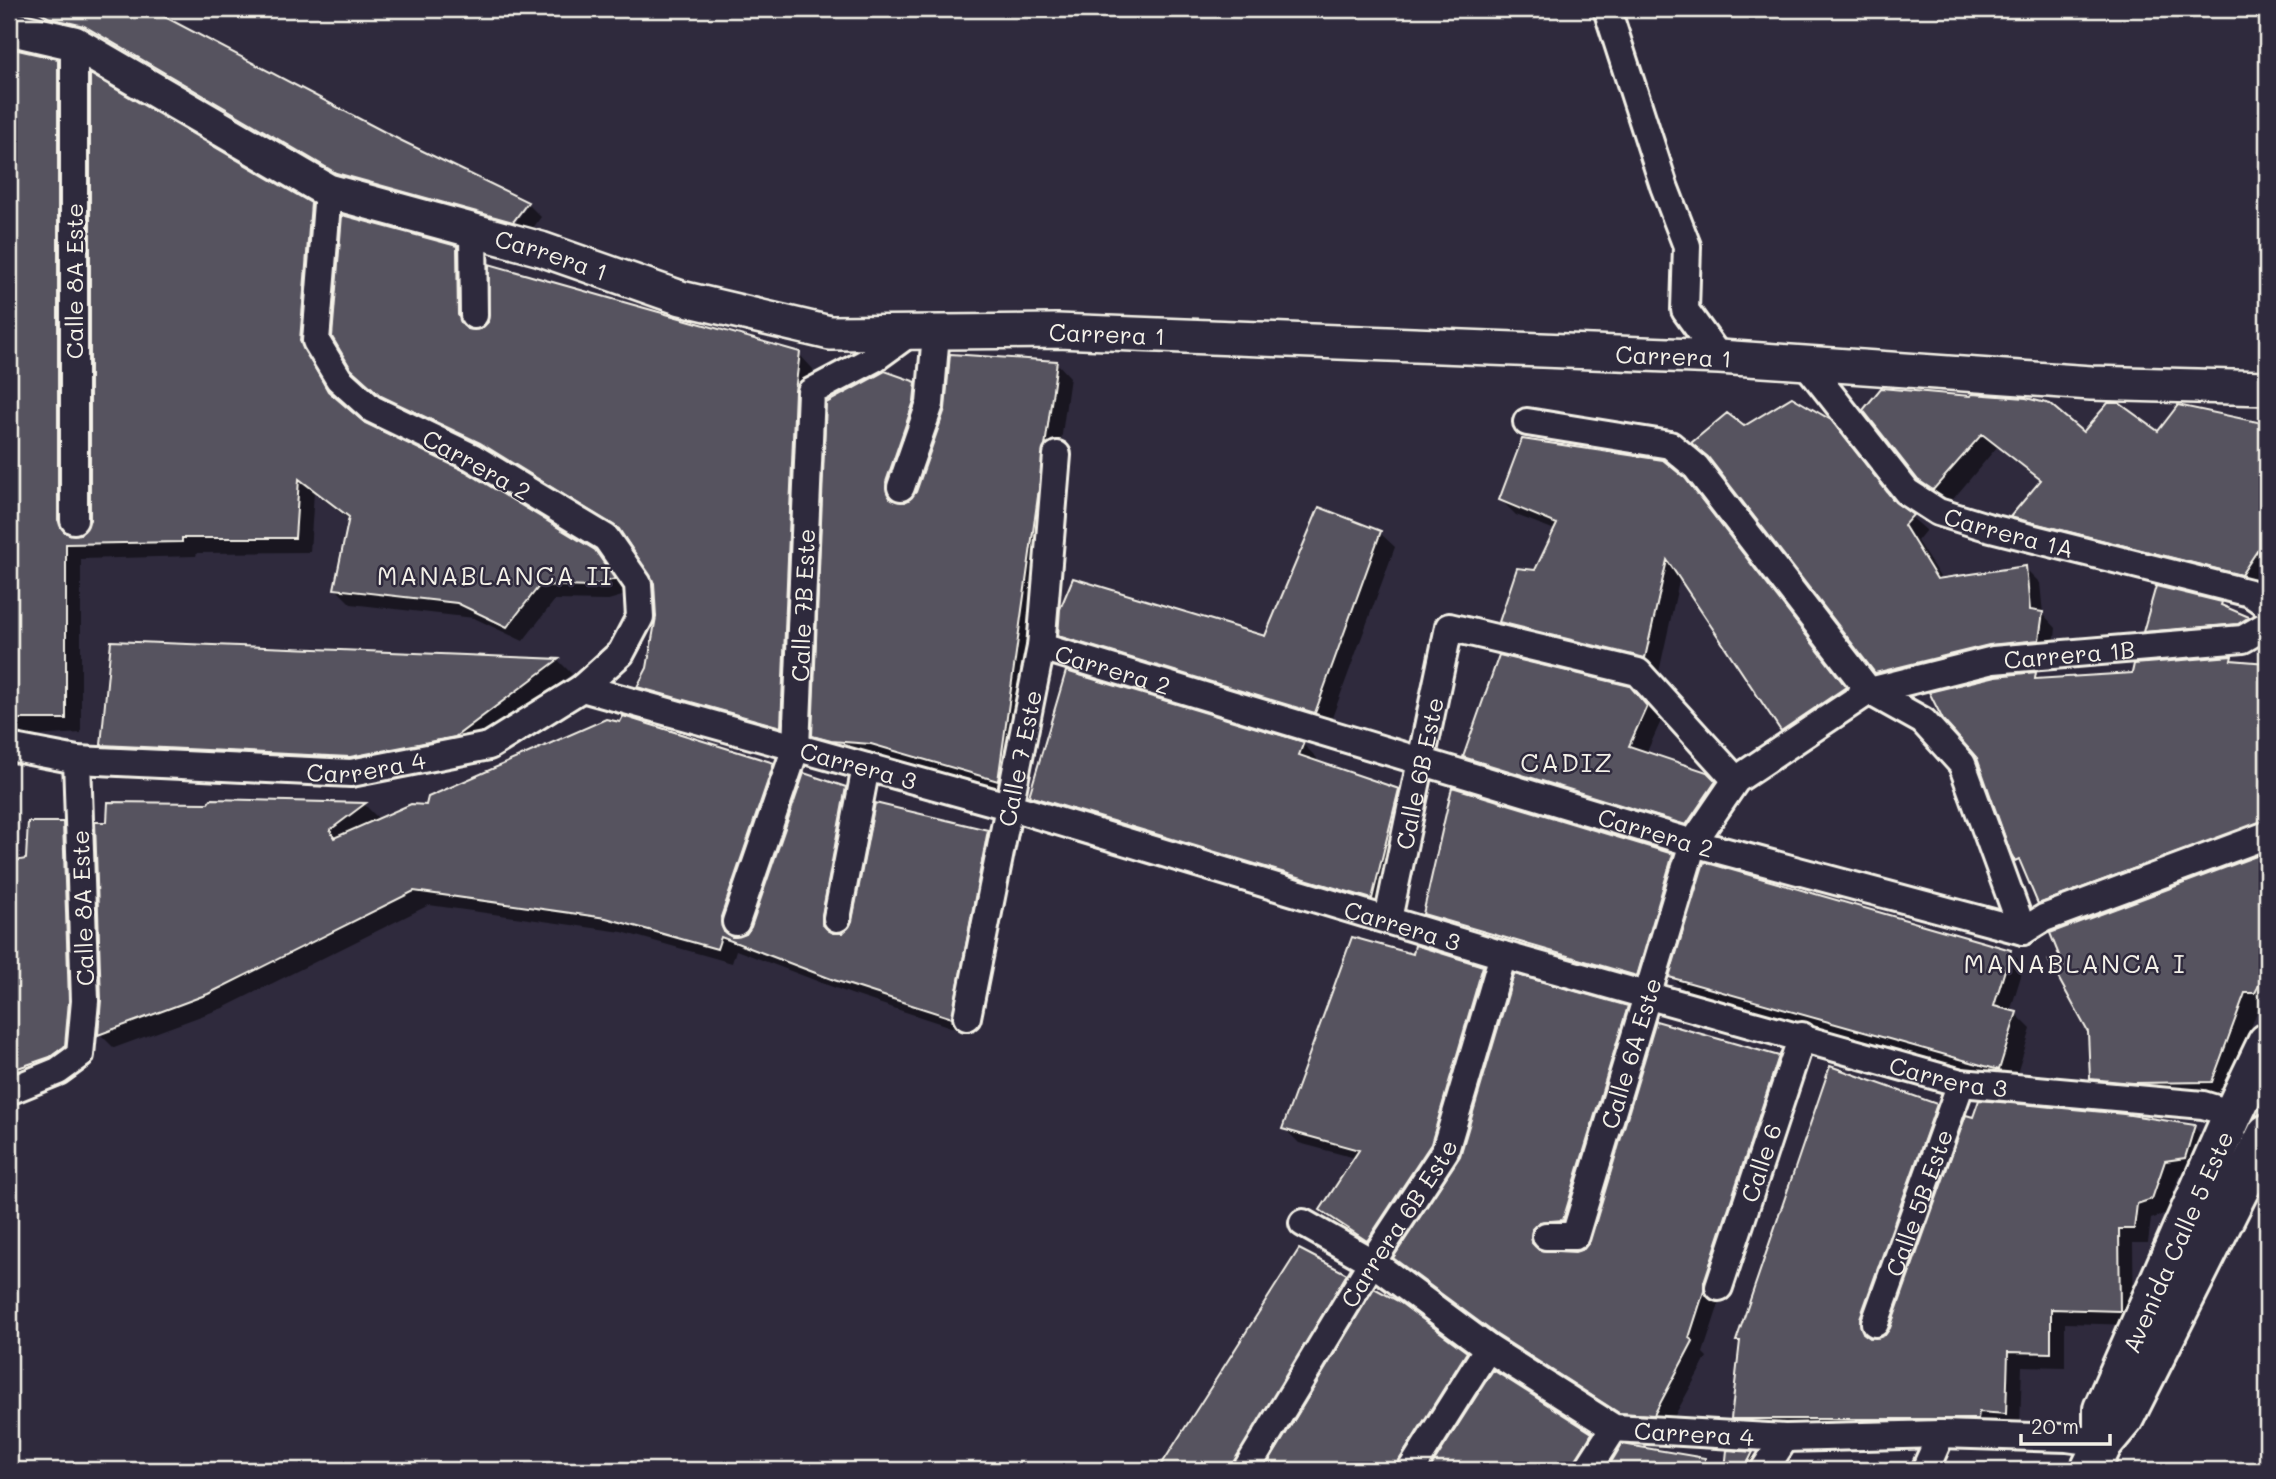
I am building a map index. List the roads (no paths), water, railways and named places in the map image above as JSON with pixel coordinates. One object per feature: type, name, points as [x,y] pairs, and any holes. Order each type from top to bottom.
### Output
[{"type":"main road","name":"Avenida Calle 5 Este","points":[[2096,1457],[2103,1409],[2267,1043]]},
{"type":"main road","name":"Avenida Calle 5 Este","points":[[2096,1457],[2124,1418],[2267,1134]]},
{"type":"street","points":[[1607,9],[1664,187],[1687,246],[1685,310],[1719,358]]},
{"type":"street","name":"Carrera 1","points":[[9,28],[74,43],[328,191],[541,249],[694,301],[830,333],[1057,331],[1719,358],[2091,383],[2267,388]]},
{"type":"street","name":"Calle 8A Este","points":[[74,43],[74,520]]},
{"type":"street","name":"Carrera 2","points":[[328,191],[316,341],[339,379],[372,409],[472,457],[606,538],[638,587]]},
{"type":"street","points":[[473,230],[474,315]]},
{"type":"street","points":[[901,487],[930,404],[922,333]]},
{"type":"street","name":"Calle 7B Este","points":[[736,922],[796,747],[811,392],[922,333]]},
{"type":"street","name":"Carrera 1A","points":[[1808,366],[1907,492],[1938,512],[1987,527],[2250,593],[2267,605]]},
{"type":"street","points":[[1527,422],[1670,444],[1696,467],[1869,691],[1923,720],[1962,764],[2024,931],[2044,918],[2267,835]]},
{"type":"street","name":"Calle 7 Este","points":[[967,1017],[1041,647],[1057,455]]},
{"type":"street","name":"Carrera 4","points":[[9,747],[77,760],[351,773],[489,746],[582,688],[621,653],[640,617],[638,587]]},
{"type":"street","name":"Carrera 1B","points":[[1693,843],[1736,780],[1869,691],[1993,660],[2244,639],[2267,625]]},
{"type":"street","name":"Calle 6B Este","points":[[1388,919],[1448,627],[1638,672],[1736,780]]},
{"type":"street","name":"Carrera 2","points":[[1041,647],[1693,843],[2024,931]]},
{"type":"street","name":"Carrera 3","points":[[582,688],[1011,807],[1503,955],[1802,1036],[1961,1083],[2203,1105],[2233,1114]]},
{"type":"street","name":"Calle 8A Este","points":[[9,1091],[58,1072],[80,1055],[85,1001],[77,760]]},
{"type":"street","points":[[837,918],[866,767]]},
{"type":"street","name":"Calle 6A Este","points":[[1546,1236],[1575,1236],[1693,843]]},
{"type":"street","name":"Carrera 6B Este","points":[[1246,1470],[1372,1262],[1445,1151],[1503,955]]},
{"type":"street","name":"Calle 6","points":[[1719,1287],[1802,1036]]},
{"type":"street","name":"Calle 5B Este","points":[[1875,1323],[1961,1083]]},
{"type":"street","name":"Carrera 4","points":[[1303,1223],[1372,1262],[1488,1348],[1614,1428],[1785,1438],[1941,1434],[2067,1438],[2096,1457]]},
{"type":"street","points":[[1411,1470],[1488,1348]]},
{"type":"street","points":[[1587,1470],[1614,1428]]},
{"type":"street","points":[[1925,1470],[1941,1434]]},
{"type":"street","points":[[1764,1470],[1785,1438]]},
{"type":"district","name":"MANABLANCA II","points":[[495,575]]},
{"type":"district","name":"CADIZ","points":[[1567,762]]},
{"type":"district","name":"MANABLANCA I","points":[[2075,963]]}]
